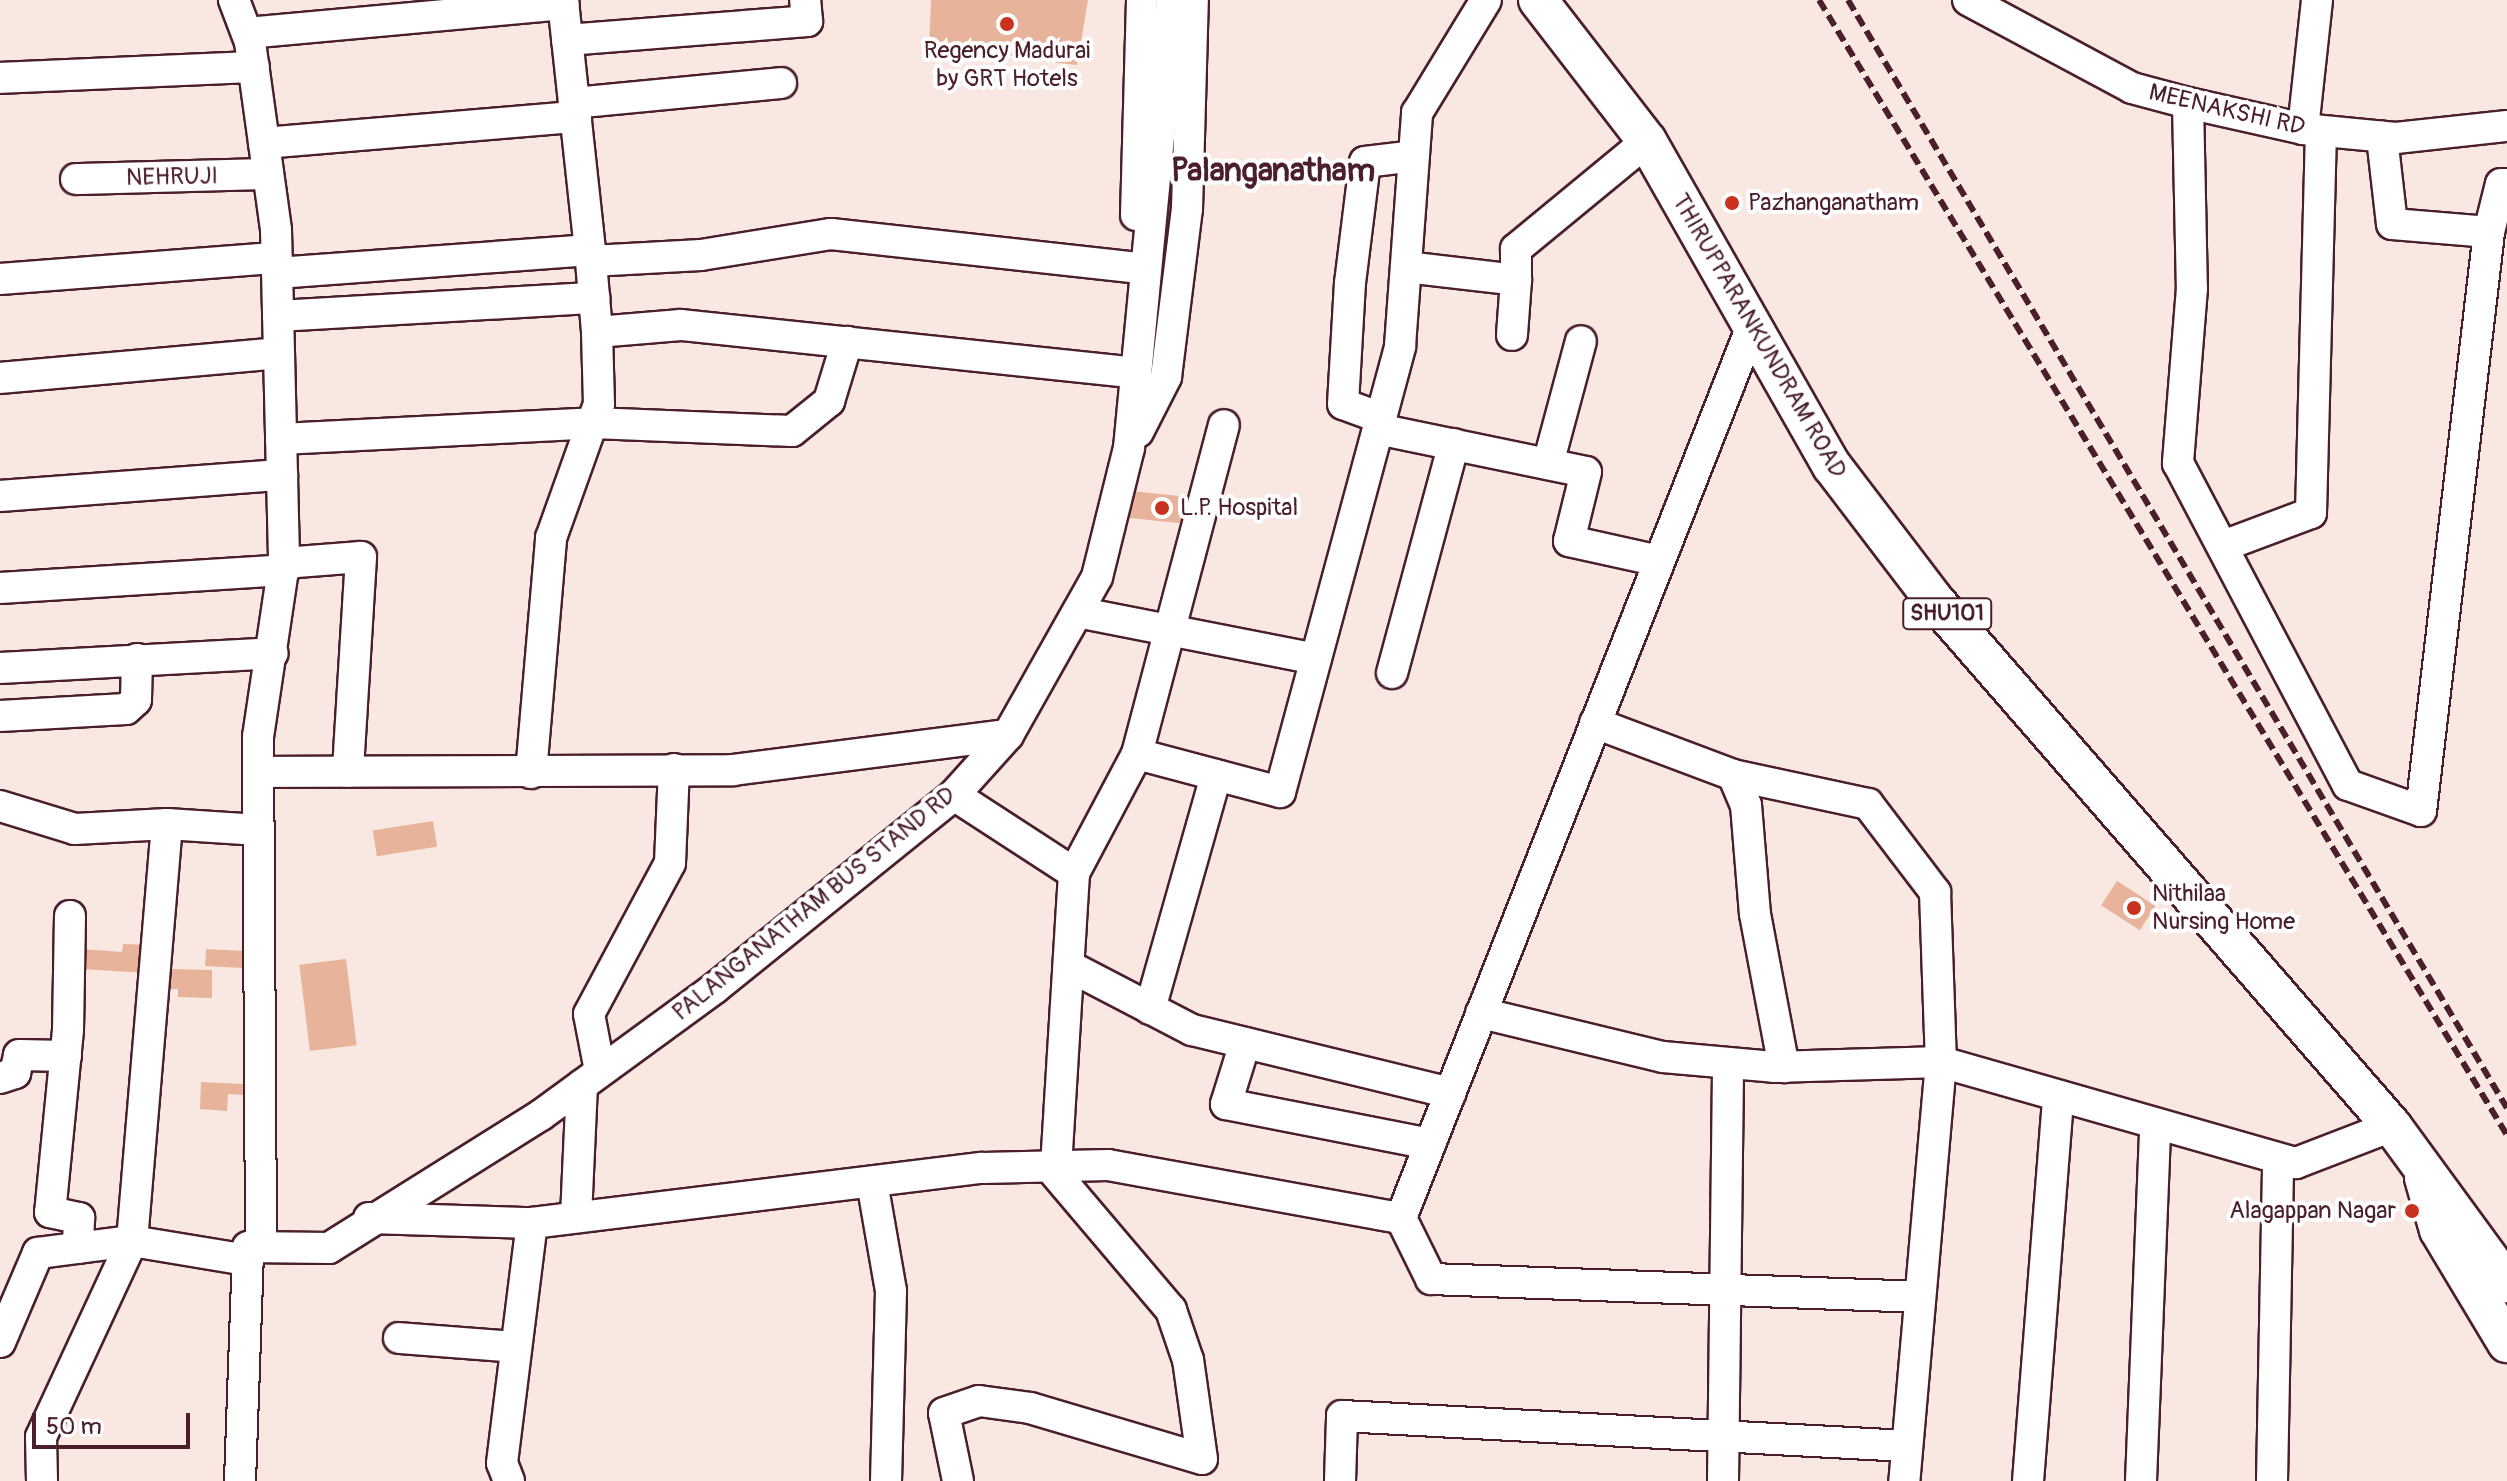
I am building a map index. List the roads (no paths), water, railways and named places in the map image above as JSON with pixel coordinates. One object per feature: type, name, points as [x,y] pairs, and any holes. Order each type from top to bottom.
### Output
[{"type":"main road","name":"THIRUPPARANKUNDRAM ROAD","points":[[1538,0],[1647,141],[1750,331],[1832,466],[1935,601],[2392,1126],[2424,1178],[2439,1230],[2507,1343]]},
{"type":"main road","name":"THIRUPPARANKUNDRAM ROAD","points":[[2424,1178],[2463,1214],[2507,1283]]},
{"type":"street","points":[[234,0],[264,143],[277,266],[284,566],[259,772],[254,1253],[240,1481]]},
{"type":"street","points":[[567,40],[807,21],[805,0]]},
{"type":"street","points":[[1129,448],[1120,371],[1131,267],[1142,0]]},
{"type":"street","name":"PALANGANATHAM BUS STAND RD","points":[[0,1342],[38,1253],[132,1241],[254,1253],[329,1248],[369,1218],[591,1078],[954,795],[1008,735],[1082,613],[1129,448],[1166,111],[1172,0]]},
{"type":"street","points":[[1129,448],[1166,377],[1187,209],[1193,0]]},
{"type":"street","points":[[1137,754],[1280,792],[1400,346],[1417,113],[1486,0]]},
{"type":"street","name":"MEENAKSHI RD","points":[[1968,0],[2132,88],[2188,103],[2312,130],[2382,137],[2507,126]]},
{"type":"street","points":[[2223,546],[2311,513],[2312,130],[2317,0]]},
{"type":"street","points":[[0,78],[244,53],[563,2],[597,332],[593,423],[551,538],[531,773]]},
{"type":"street","points":[[264,143],[575,110],[781,83]]},
{"type":"street","points":[[2188,103],[2192,288],[2178,463],[2348,785],[2421,811],[2489,232],[2501,184],[2507,184]]},
{"type":"street","points":[[2382,137],[2392,224],[2489,232]]},
{"type":"street","points":[[1512,335],[1516,249],[1647,141]]},
{"type":"street","points":[[1414,156],[1365,162],[1350,283],[1343,404],[1380,423],[1454,444],[1586,472],[1569,541],[1659,561]]},
{"type":"street","name":"NEHRUJI","points":[[76,179],[268,174]]},
{"type":"street","points":[[0,279],[591,255],[701,255],[831,234],[1131,267]]},
{"type":"street","points":[[1406,267],[1516,280]]},
{"type":"street","points":[[278,316],[594,298]]},
{"type":"street","points":[[597,332],[681,325],[1120,371]]},
{"type":"street","points":[[1750,331],[1401,1218],[1431,1279],[1725,1286],[1919,1297]]},
{"type":"street","points":[[1548,464],[1581,341]]},
{"type":"street","points":[[281,439],[593,423],[792,431],[829,401],[847,342]]},
{"type":"street","points":[[0,378],[279,353]]},
{"type":"street","points":[[958,1481],[944,1413],[979,1401],[1030,1408],[1202,1459],[1188,1360],[1171,1310],[1052,1166],[1074,873],[1137,754],[1224,425]]},
{"type":"street","points":[[1392,673],[1454,444]]},
{"type":"street","points":[[0,496],[282,475]]},
{"type":"street","points":[[0,588],[361,557],[348,772]]},
{"type":"street","points":[[1082,613],[1316,659]]},
{"type":"street","points":[[0,668],[273,653]]},
{"type":"street","points":[[0,716],[126,709],[136,700],[137,659]]},
{"type":"street","points":[[1595,723],[1733,775],[1868,804],[1935,892],[1941,1062],[1904,1481]]},
{"type":"street","points":[[259,772],[733,770],[1008,735]]},
{"type":"street","points":[[576,1217],[591,1078],[589,1014],[670,863],[674,769]]},
{"type":"street","points":[[1150,1009],[1216,775]]},
{"type":"street","points":[[1733,775],[1746,805],[1755,914],[1784,1067]]},
{"type":"street","points":[[954,795],[1074,873]]},
{"type":"street","points":[[0,806],[75,829],[167,824],[259,830]]},
{"type":"street","points":[[42,1481],[41,1437],[132,1241],[167,824]]},
{"type":"street","points":[[70,916],[66,1056],[50,1212],[79,1218],[78,1248]]},
{"type":"street","points":[[1069,966],[1192,1030],[1450,1093]]},
{"type":"street","points":[[1481,1013],[1572,1040],[1728,1063],[1784,1067],[1941,1062],[2155,1127],[2296,1163],[2392,1126]]},
{"type":"street","points":[[1245,1043],[1226,1104],[1430,1144]]},
{"type":"street","points":[[0,1078],[15,1073],[19,1055],[66,1056]]},
{"type":"street","points":[[1723,1481],[1728,1063]]},
{"type":"street","points":[[2028,1481],[2058,1096]]},
{"type":"street","points":[[2141,1481],[2155,1127]]},
{"type":"street","points":[[2272,1481],[2278,1159]]},
{"type":"street","points":[[369,1218],[532,1223],[872,1182],[1052,1166],[1108,1165],[1401,1218]]},
{"type":"street","points":[[872,1182],[891,1291],[886,1481]]},
{"type":"street","points":[[509,1481],[502,1463],[532,1223]]},
{"type":"street","points":[[399,1338],[516,1347]]},
{"type":"street","points":[[1340,1481],[1342,1416],[1723,1440],[1906,1446]]},
{"type":"railway","points":[[1819,0],[2507,1135]]},
{"type":"railway","points":[[1848,0],[2507,1108]]},
{"type":"place","name":"Regency Madurai by GRT Hotels","points":[[1007,24]]},
{"type":"place","name":"Pazhanganatham","points":[[1732,203]]},
{"type":"place","name":"L.P. Hospital","points":[[1162,508]]},
{"type":"place","name":"Nithilaa Nursing Home","points":[[2134,908]]},
{"type":"place","name":"Alagappan Nagar","points":[[2412,1211]]},
{"type":"district","name":"Palanganatham","points":[[1273,171]]}]
